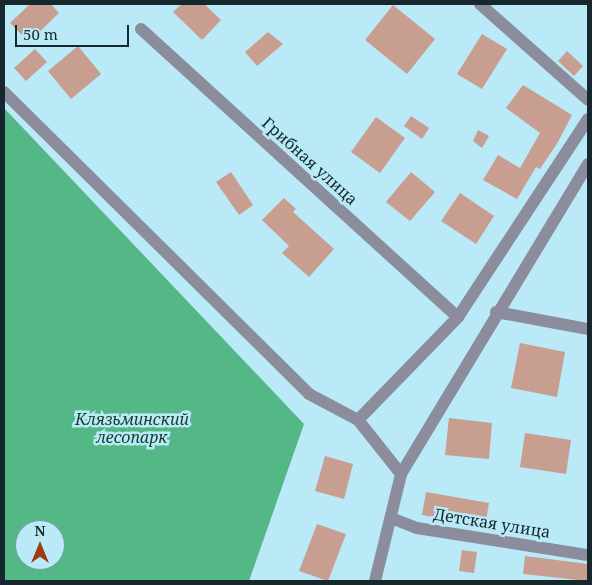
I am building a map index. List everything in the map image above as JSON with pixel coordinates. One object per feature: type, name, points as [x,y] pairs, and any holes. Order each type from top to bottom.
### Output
[{"type":"street","points":[[480,4],[588,100]]},
{"type":"street","name":"Грибная улица","points":[[141,29],[458,317]]},
{"type":"street","points":[[4,92],[309,394],[358,420],[401,474]]},
{"type":"street","points":[[358,420],[458,317],[588,119]]},
{"type":"street","points":[[375,581],[401,474],[496,312],[588,164]]},
{"type":"street","points":[[496,312],[588,329]]},
{"type":"street","name":"Детская улица","points":[[391,518],[417,528],[588,555]]},
{"type":"green space","name":"Клязьминский лесопарк","points":[[4,108],[304,424],[249,581],[4,581]]},
{"type":"building","points":[[30,4],[51,4],[59,13],[29,42],[10,23]]},
{"type":"building","points":[[182,4],[204,4],[221,20],[202,40],[173,12]]},
{"type":"building","points":[[393,5],[435,39],[407,74],[365,40]]},
{"type":"building","points":[[268,32],[283,44],[257,66],[245,52]]},
{"type":"building","points":[[482,34],[507,49],[482,89],[457,74]]},
{"type":"building","points":[[78,46],[101,74],[71,99],[48,71]]},
{"type":"building","points":[[35,49],[47,62],[26,81],[14,68]]},
{"type":"building","points":[[567,51],[583,66],[574,76],[558,61]]},
{"type":"building","points":[[523,85],[572,115],[558,142],[540,169],[536,167],[517,199],[483,180],[498,155],[520,168],[540,133],[506,108]]},
{"type":"building","points":[[411,116],[429,128],[422,139],[404,126]]},
{"type":"building","points":[[376,117],[405,138],[380,173],[351,152]]},
{"type":"building","points":[[478,130],[489,136],[482,148],[473,141]]},
{"type":"building","points":[[231,172],[253,205],[239,215],[216,182]]},
{"type":"building","points":[[411,172],[435,192],[410,221],[386,202]]},
{"type":"building","points":[[460,193],[494,216],[476,244],[441,221]]},
{"type":"building","points":[[284,198],[296,209],[293,212],[334,249],[309,277],[282,253],[289,246],[262,220]]},
{"type":"building","points":[[520,343],[565,352],[557,397],[511,388]]},
{"type":"building","points":[[449,418],[492,423],[489,459],[445,455]]},
{"type":"building","points":[[525,433],[571,440],[566,474],[520,467]]},
{"type":"building","points":[[325,456],[353,464],[344,499],[315,491]]},
{"type":"building","points":[[426,492],[489,503],[485,526],[422,515]]},
{"type":"building","points":[[317,524],[346,534],[328,581],[299,571]]},
{"type":"building","points":[[462,550],[477,552],[474,573],[459,571]]},
{"type":"building","points":[[525,556],[588,564],[588,581],[523,574]]}]
